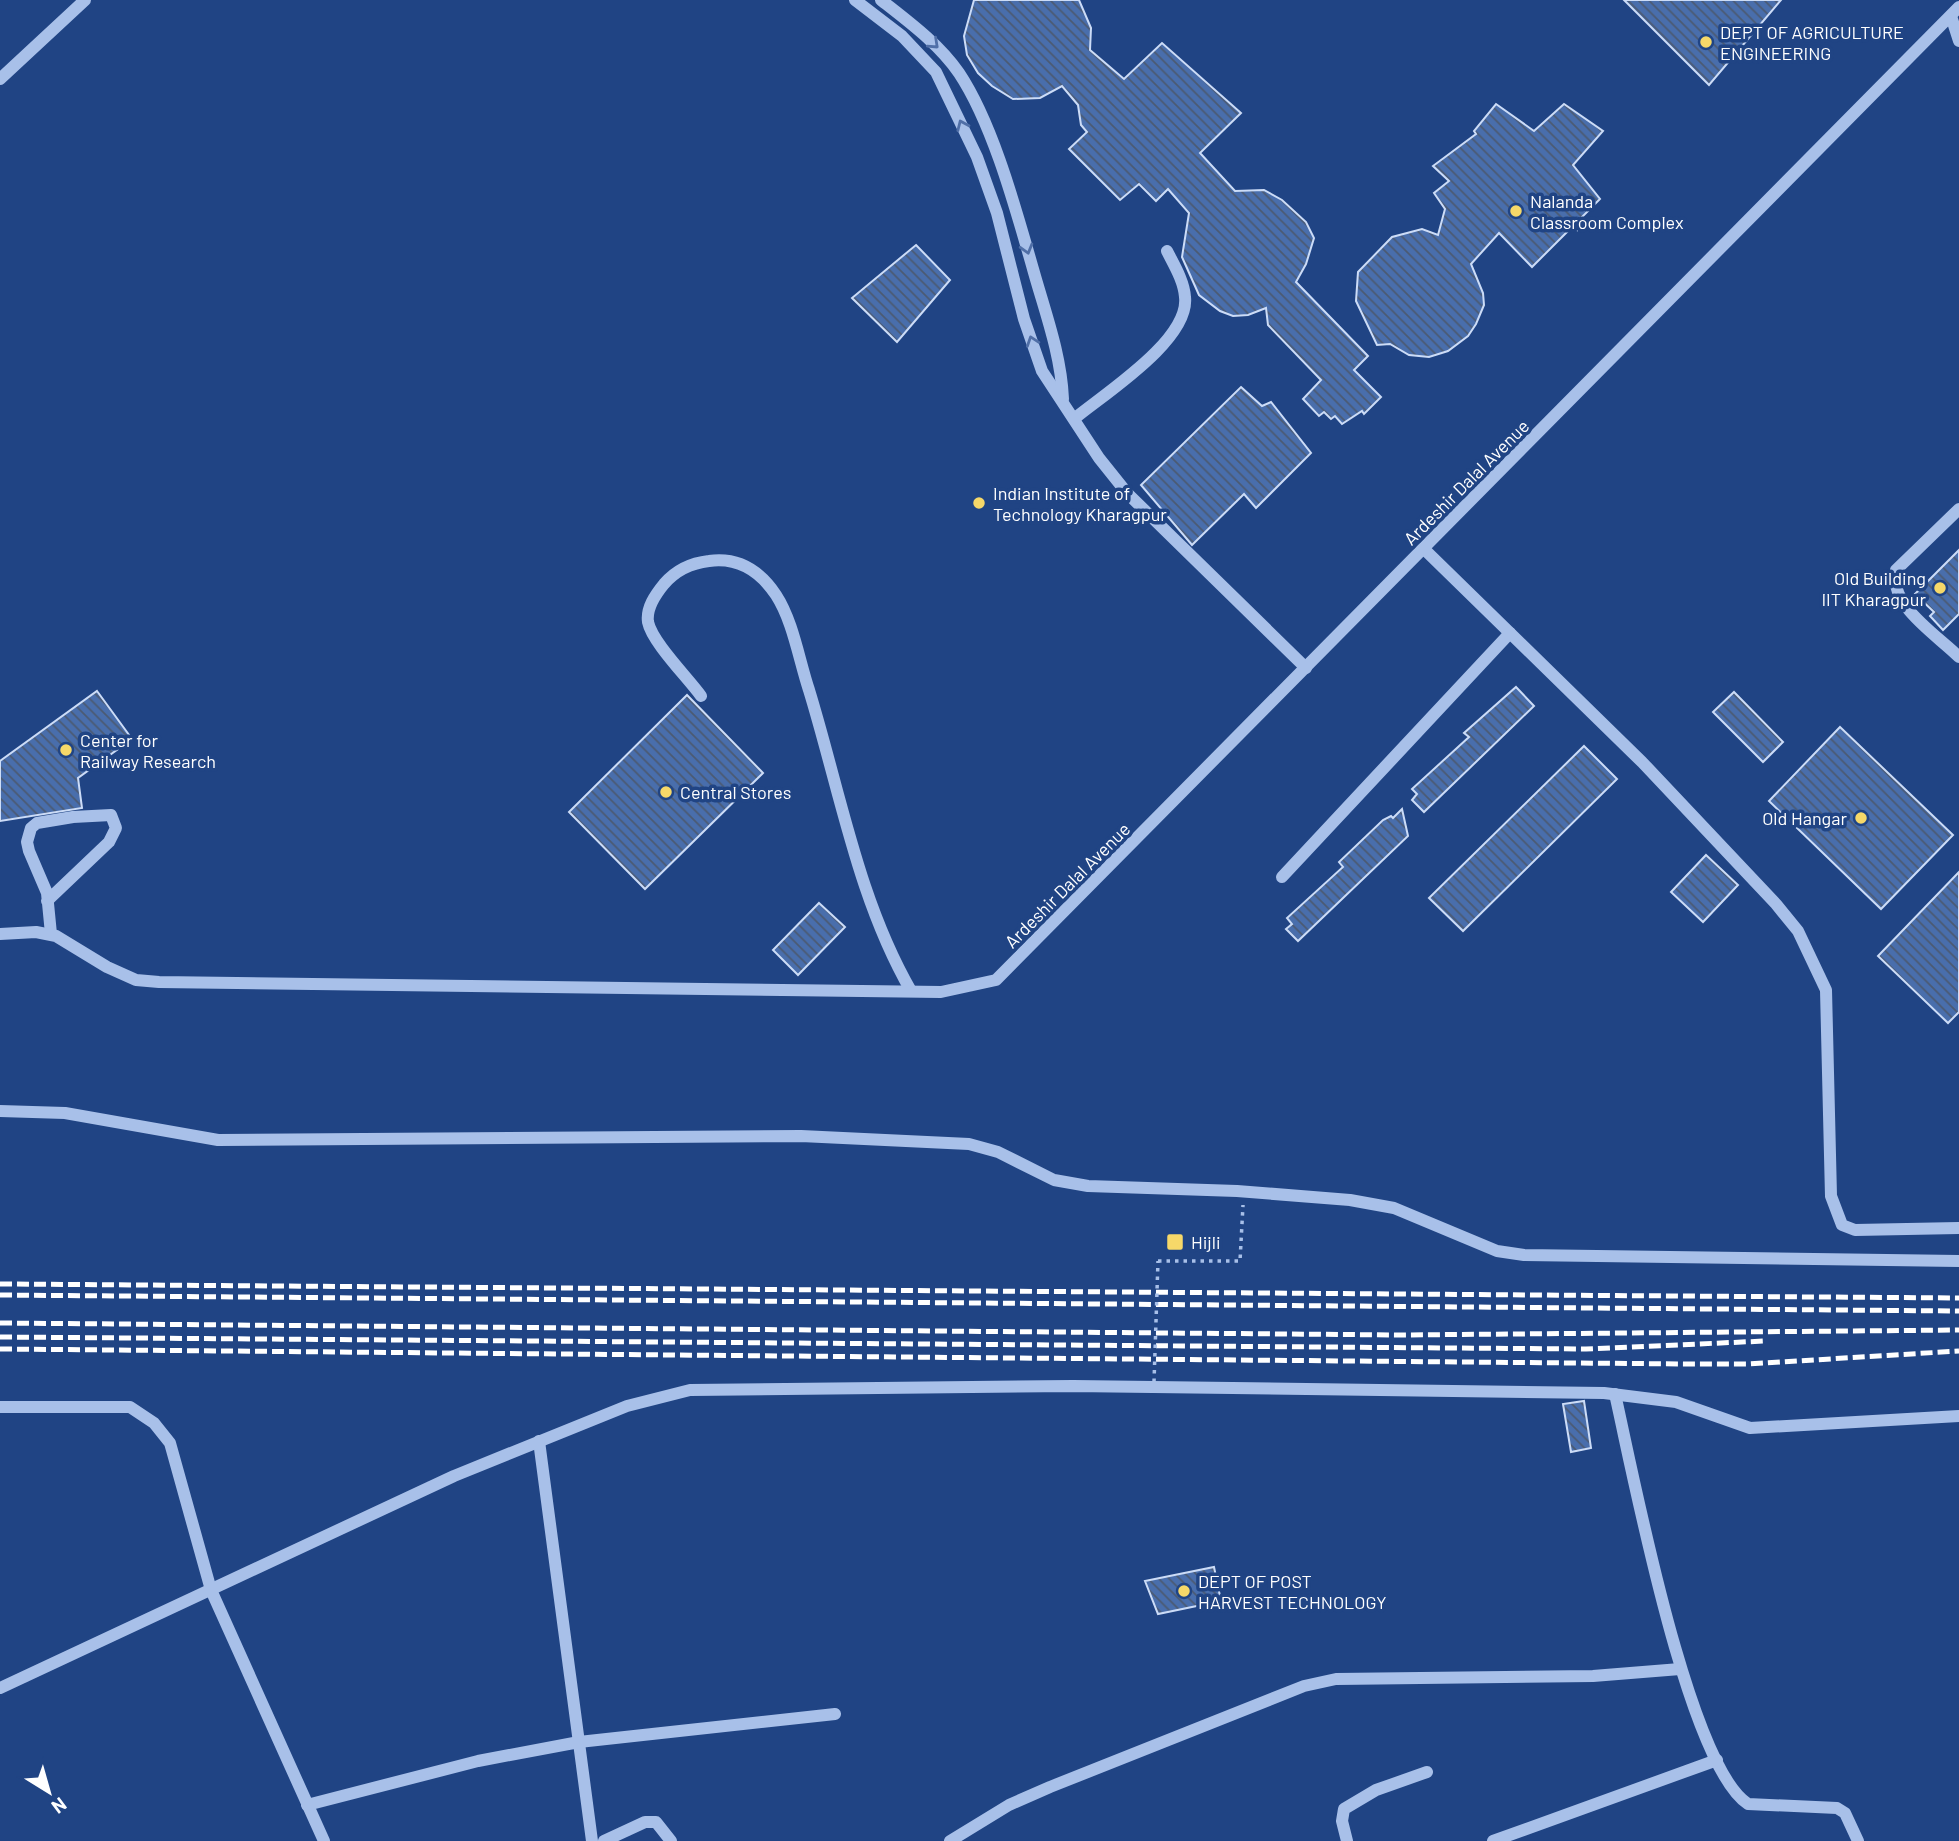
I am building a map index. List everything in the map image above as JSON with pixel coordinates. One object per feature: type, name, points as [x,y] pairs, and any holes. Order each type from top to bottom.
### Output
[{"type":"street","points":[[0,79],[85,0]]},
{"type":"street","points":[[855,0],[921,55],[936,72],[955,109],[997,213],[1024,319],[1042,371],[1099,458],[1127,493],[1306,668]]},
{"type":"street","points":[[881,0],[945,54],[961,75],[980,115],[1015,204],[1061,370],[1063,401]]},
{"type":"street","points":[[1955,11],[1959,41]]},
{"type":"street","name":"Ardeshir Dalal Avenue","points":[[911,991],[941,992],[996,981],[1955,11]]},
{"type":"street","points":[[1074,419],[1161,347],[1177,326],[1185,297],[1167,251]]},
{"type":"street","points":[[1959,509],[1896,570],[1893,583],[1898,597],[1959,657]]},
{"type":"street","points":[[1424,549],[1642,762],[1754,880],[1798,931],[1826,990],[1830,1196],[1842,1225],[1855,1230],[1959,1228]]},
{"type":"street","points":[[701,695],[657,639],[648,624],[649,610],[656,593],[671,577],[693,562],[721,559],[740,562],[765,581],[777,597],[785,617],[873,913],[890,955],[911,991]]},
{"type":"street","points":[[1282,877],[1510,633]]},
{"type":"street","points":[[47,901],[109,842],[116,828],[111,815],[37,823],[32,828],[27,842],[47,901],[51,934]]},
{"type":"street","points":[[0,934],[51,934],[136,981],[911,991]]},
{"type":"street","points":[[0,1111],[65,1113],[218,1140],[801,1136],[969,1144],[999,1152],[1054,1180],[1088,1186],[1326,1197],[1394,1208],[1497,1251],[1524,1255],[1959,1261]]},
{"type":"street","points":[[0,1688],[454,1476],[626,1406],[690,1390],[1073,1386],[1615,1394],[1676,1402],[1750,1428],[1959,1416]]},
{"type":"street","points":[[1615,1394],[1680,1669],[1703,1731],[1717,1759],[1740,1799],[1748,1804],[1837,1808],[1844,1813],[1858,1841]]},
{"type":"street","points":[[0,1407],[130,1407],[143,1413],[170,1443],[211,1590],[324,1841]]},
{"type":"street","points":[[539,1441],[592,1841]]},
{"type":"street","points":[[950,1841],[1009,1805],[1049,1787],[1304,1686],[1336,1679],[1593,1676],[1680,1669]]},
{"type":"street","points":[[307,1805],[478,1761],[579,1742],[835,1714]]},
{"type":"street","points":[[1493,1841],[1717,1759]]},
{"type":"street","points":[[1347,1841],[1342,1821],[1344,1809],[1376,1790],[1427,1772]]},
{"type":"street","points":[[604,1841],[645,1822],[656,1822],[671,1841]]},
{"type":"street","points":[[1529,1828],[1534,1841]]},
{"type":"path","points":[[1154,1382],[1158,1261],[1240,1261],[1244,1192]]},
{"type":"building","name":"Nalanda Classroom Complex","points":[[974,0],[1079,0],[1091,28],[1090,50],[1124,79],[1162,43],[1241,113],[1200,153],[1235,191],[1264,190],[1282,200],[1306,222],[1314,238],[1306,264],[1296,282],[1368,356],[1354,370],[1381,397],[1364,414],[1362,411],[1342,424],[1335,416],[1331,419],[1324,412],[1319,416],[1303,399],[1321,380],[1268,325],[1266,308],[1248,315],[1233,316],[1220,311],[1199,295],[1182,257],[1189,213],[1168,189],[1156,201],[1139,184],[1120,200],[1069,149],[1087,132],[1081,125],[1078,105],[1062,86],[1040,98],[1013,99],[978,73],[967,55],[964,36]]},
{"type":"building","name":"DEPT OF AGRICULTURE ENGINEERING","points":[[1624,0],[1781,0],[1709,85]]},
{"type":"building","points":[[1496,104],[1534,131],[1564,104],[1603,131],[1573,165],[1600,199],[1581,218],[1577,230],[1573,226],[1532,267],[1499,233],[1471,264],[1483,293],[1484,305],[1476,324],[1468,336],[1448,351],[1429,357],[1409,355],[1390,344],[1377,345],[1356,301],[1358,272],[1392,237],[1422,229],[1438,235],[1445,209],[1434,193],[1449,181],[1433,166],[1476,134],[1474,131]]},
{"type":"building","points":[[916,245],[950,280],[897,342],[852,298]]},
{"type":"building","points":[[1241,387],[1262,406],[1271,402],[1311,453],[1256,508],[1244,494],[1192,545],[1141,485]]},
{"type":"building","name":"Old Building IIT Kharagpur","points":[[1959,550],[1959,614],[1943,630],[1930,616],[1934,612],[1915,594]]},
{"type":"building","points":[[1516,687],[1534,706],[1424,812],[1412,800],[1417,794],[1412,789],[1469,737],[1464,733]]},
{"type":"building","name":"Center for Railway Research","points":[[97,691],[132,739],[78,778],[82,808],[0,821],[0,761]]},
{"type":"building","points":[[1734,692],[1783,742],[1763,762],[1713,712]]},
{"type":"building","name":"Central Stores","points":[[687,695],[763,773],[645,889],[569,812]]},
{"type":"building","name":"Old Hangar","points":[[1840,727],[1953,835],[1881,909],[1769,801]]},
{"type":"building","points":[[1584,746],[1617,779],[1463,931],[1429,898]]},
{"type":"building","points":[[1402,809],[1408,836],[1298,941],[1286,929],[1292,924],[1287,918],[1343,867],[1339,862],[1383,820],[1391,816],[1393,818]]},
{"type":"building","points":[[1706,855],[1738,885],[1703,922],[1671,892]]},
{"type":"building","points":[[1959,872],[1959,1012],[1948,1023],[1878,956]]},
{"type":"building","points":[[819,903],[845,927],[798,975],[773,950]]},
{"type":"building","points":[[1584,1401],[1591,1448],[1571,1452],[1563,1404]]},
{"type":"building","name":"DEPT OF POST HARVEST TECHNOLOGY","points":[[1214,1567],[1221,1601],[1158,1614],[1145,1581]]},
{"type":"railway","points":[[0,1284],[1959,1298]]},
{"type":"railway","points":[[0,1295],[1959,1311]]},
{"type":"railway","points":[[0,1323],[1403,1335],[1959,1330]]},
{"type":"railway","points":[[0,1337],[1586,1349],[1765,1341]]},
{"type":"railway","points":[[0,1349],[1689,1364],[1748,1364],[1959,1351]]},
{"type":"place","name":"DEPT OF AGRICULTURE ENGINEERING","points":[[1706,42]]},
{"type":"place","name":"Nalanda Classroom Complex","points":[[1516,211]]},
{"type":"place","name":"Indian Institute of Technology Kharagpur","points":[[979,503]]},
{"type":"place","name":"Old Building IIT Kharagpur","points":[[1940,588]]},
{"type":"place","name":"Center for Railway Research","points":[[66,750]]},
{"type":"place","name":"Central Stores","points":[[666,792]]},
{"type":"place","name":"Old Hangar","points":[[1861,818]]},
{"type":"place","name":"Hijli","points":[[1175,1242]]},
{"type":"place","name":"DEPT OF POST HARVEST TECHNOLOGY","points":[[1184,1591]]}]
